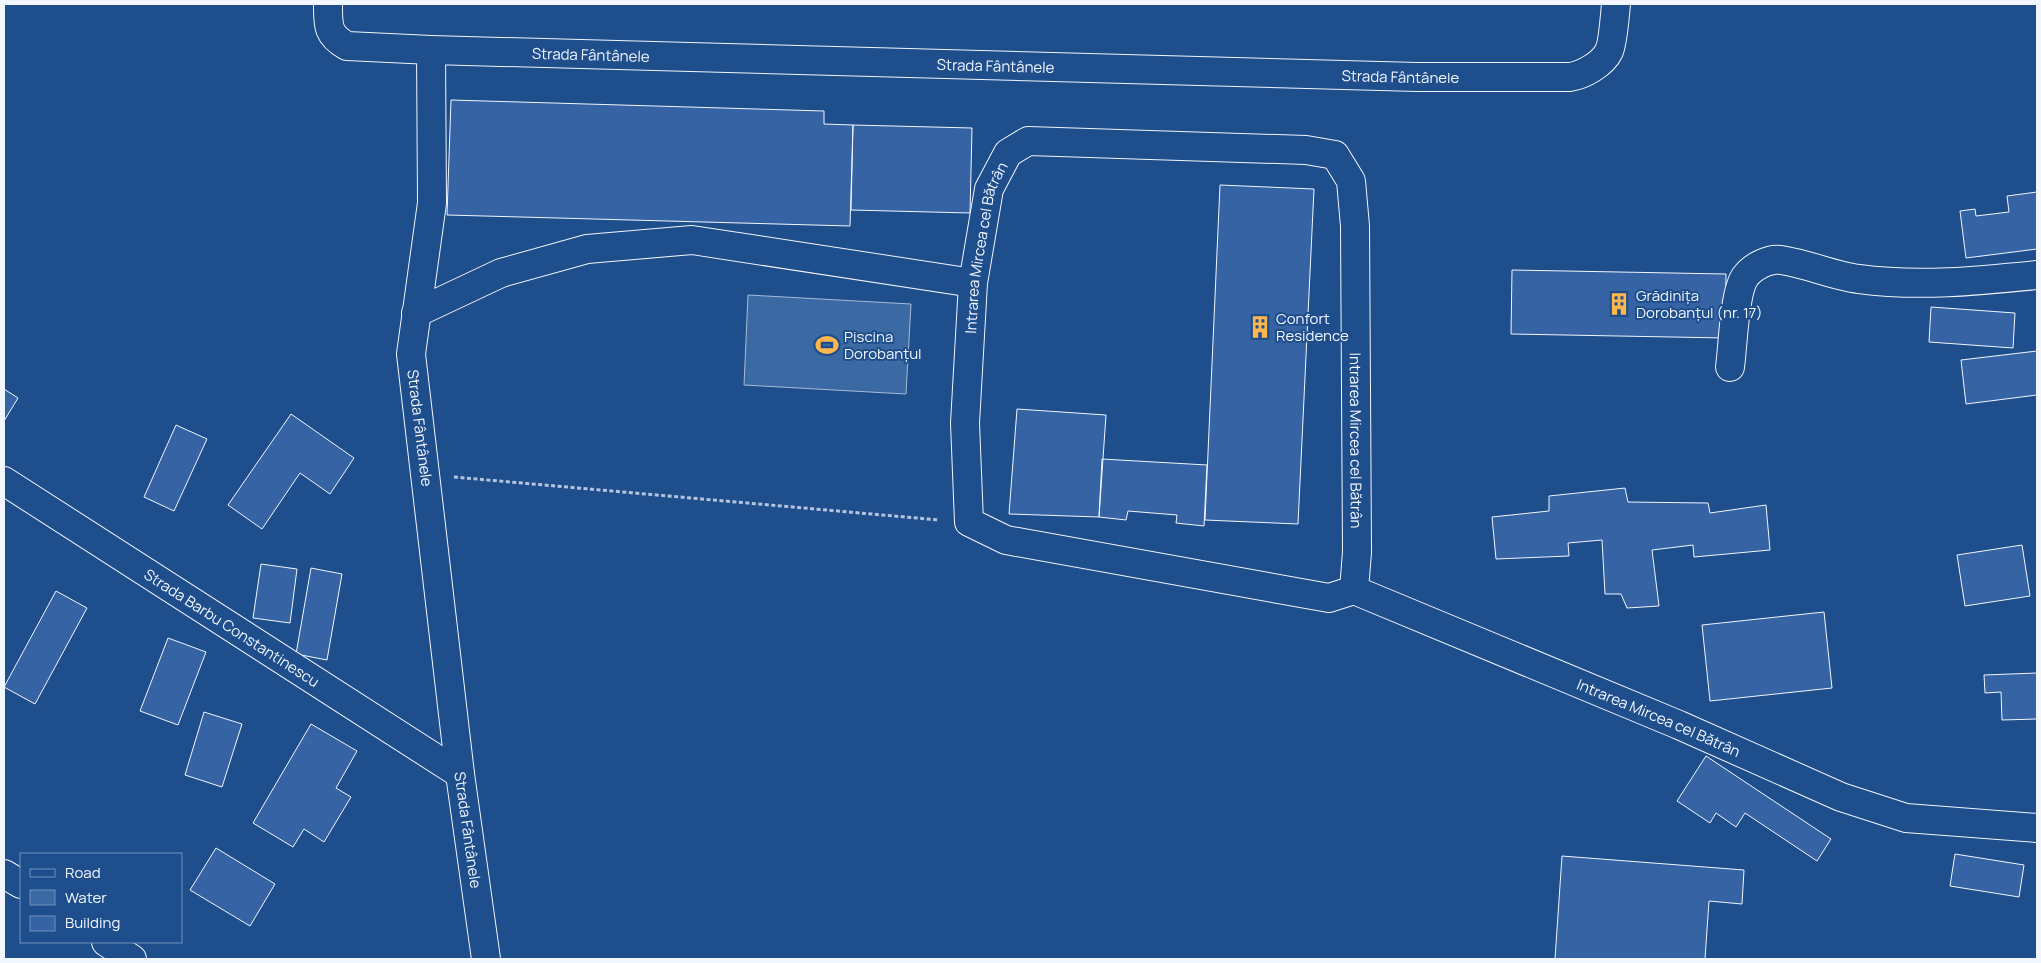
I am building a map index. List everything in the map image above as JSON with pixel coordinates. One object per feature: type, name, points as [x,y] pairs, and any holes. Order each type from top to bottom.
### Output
[{"type":"street","points":[[328,4],[328,26],[337,40],[347,46],[431,50]]},
{"type":"street","name":"Strada Fântânele","points":[[486,959],[460,774],[411,354],[432,203],[431,50],[1417,77],[1570,77],[1580,75],[1594,67],[1609,52],[1616,4]]},
{"type":"street","name":"Intrarea Mircea cel Bătrân","points":[[969,522],[965,422],[973,283],[988,189],[1008,153],[1028,140],[1306,150],[1335,155],[1351,181],[1355,226],[1357,552],[1354,590],[1670,722],[1841,796],[1906,818],[2037,828]]},
{"type":"street","points":[[416,313],[501,273],[587,249],[692,240],[973,283]]},
{"type":"street","points":[[1730,367],[1739,294],[1745,277],[1758,266],[1775,259],[1804,264],[1857,279],[1926,284],[2037,275]]},
{"type":"street","name":"Strada Barbu Constantinescu","points":[[4,482],[460,774]]},
{"type":"street","points":[[969,522],[1006,540],[1329,598],[1354,590]]},
{"type":"street","points":[[4,874],[20,883]]},
{"type":"street","points":[[108,943],[132,959]]},
{"type":"path","points":[[426,474],[969,522]]},
{"type":"water","name":"Piscina Dorobanțul","points":[[748,295],[911,304],[906,394],[744,385]]},
{"type":"building","points":[[451,100],[824,111],[824,124],[853,125],[850,226],[447,215]]},
{"type":"building","points":[[853,125],[972,128],[970,213],[851,210]]},
{"type":"building","name":"Confort Residence","points":[[1220,185],[1314,189],[1298,524],[1205,520]]},
{"type":"building","points":[[2037,192],[2037,249],[1966,258],[1960,211],[1975,209],[1976,216],[2009,212],[2007,196]]},
{"type":"building","name":"Grădinița Dorobanțul (nr. 17)","points":[[1512,270],[1726,274],[1725,338],[1511,334]]},
{"type":"building","points":[[1931,307],[2015,313],[2013,348],[1929,342]]},
{"type":"building","points":[[2037,351],[2037,395],[1966,404],[1961,360]]},
{"type":"building","points":[[4,389],[18,398],[4,421]]},
{"type":"building","points":[[1017,409],[1106,415],[1099,517],[1009,514]]},
{"type":"building","points":[[291,414],[354,458],[330,494],[300,473],[262,529],[228,505]]},
{"type":"building","points":[[176,425],[207,439],[174,511],[144,497]]},
{"type":"building","points":[[1102,459],[1207,465],[1204,526],[1176,523],[1177,515],[1128,511],[1126,520],[1099,517]]},
{"type":"building","points":[[1625,488],[1628,502],[1708,503],[1710,513],[1766,505],[1770,550],[1694,557],[1693,545],[1652,550],[1659,606],[1627,608],[1621,594],[1605,594],[1602,540],[1568,543],[1569,556],[1496,559],[1492,517],[1549,511],[1549,496]]},
{"type":"building","points":[[2022,545],[2030,596],[1965,606],[1957,555]]},
{"type":"building","points":[[261,564],[297,569],[290,623],[253,618]]},
{"type":"building","points":[[311,568],[342,574],[327,660],[296,654]]},
{"type":"building","points":[[56,591],[87,608],[35,704],[4,687]]},
{"type":"building","points":[[1824,612],[1832,688],[1710,701],[1702,625]]},
{"type":"building","points":[[168,638],[206,652],[178,725],[140,711]]},
{"type":"building","points":[[2037,673],[2037,719],[2002,720],[2001,692],[1985,693],[1984,675]]},
{"type":"building","points":[[204,712],[242,724],[222,787],[185,775]]},
{"type":"building","points":[[311,724],[357,751],[336,788],[351,797],[324,842],[304,829],[293,847],[253,823]]},
{"type":"building","points":[[1706,756],[1831,839],[1817,861],[1745,813],[1736,827],[1716,813],[1710,823],[1677,801]]},
{"type":"building","points":[[216,848],[275,884],[250,926],[190,890]]},
{"type":"building","points":[[1955,854],[2024,865],[2019,897],[1950,886]]},
{"type":"building","points":[[1562,856],[1744,870],[1742,904],[1709,901],[1705,959],[1555,959]]},
{"type":"place","name":"Grădinița Dorobanțul (nr. 17)","points":[[1619,304]]},
{"type":"place","name":"Confort Residence","points":[[1260,327]]},
{"type":"place","name":"Piscina Dorobanțul","points":[[827,345]]}]
